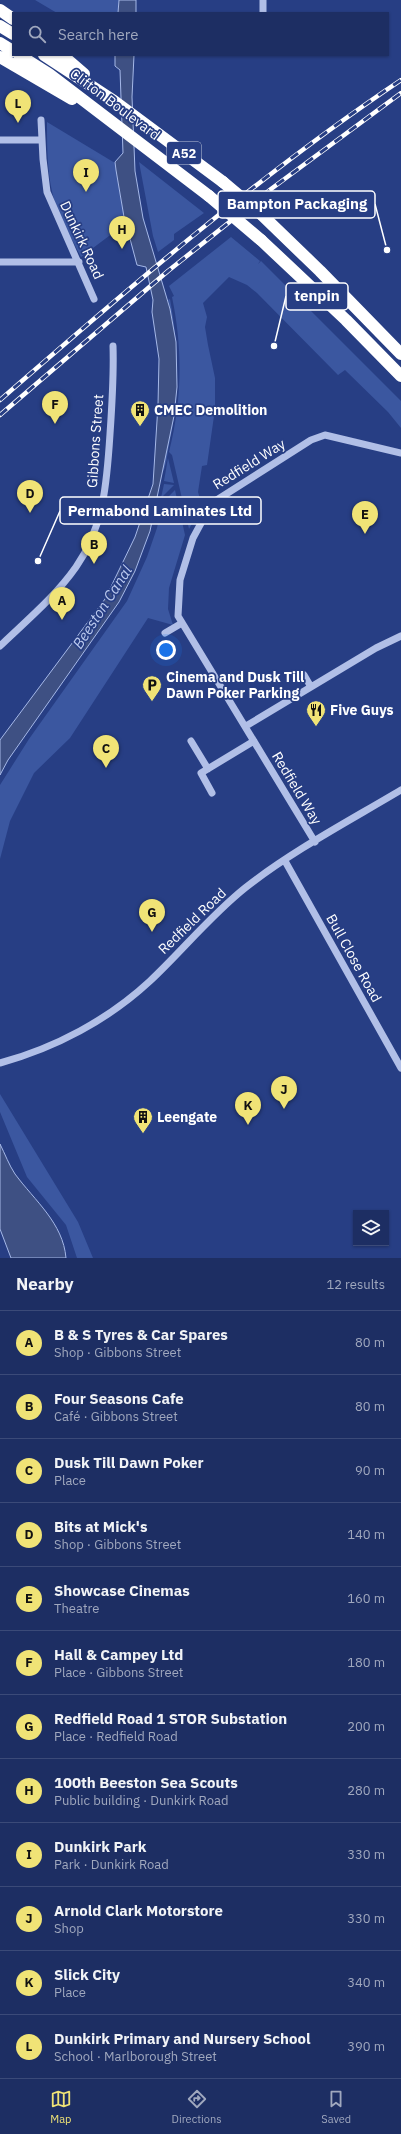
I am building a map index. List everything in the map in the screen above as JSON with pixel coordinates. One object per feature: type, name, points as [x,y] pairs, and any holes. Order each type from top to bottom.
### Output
[{"type":"highway","points":[[0,10],[12,18]]},
{"type":"highway","points":[[0,26],[12,33]]},
{"type":"highway","points":[[0,43],[12,50]]},
{"type":"highway","name":"Clifton Boulevard","points":[[21,56],[49,74],[110,119],[210,196],[261,240],[346,320],[401,376]]},
{"type":"highway","name":"Clifton Boulevard","points":[[46,56],[114,101],[223,182],[276,227],[401,354]]},
{"type":"highway","points":[[63,56],[114,101]]},
{"type":"highway","points":[[0,57],[110,119]]},
{"type":"street","points":[[263,0],[263,12]]},
{"type":"street","name":"Dunkirk Road","points":[[41,120],[45,181],[49,197],[79,262],[94,299]]},
{"type":"street","points":[[0,140],[42,140]]},
{"type":"street","points":[[0,262],[79,262]]},
{"type":"street","name":"Gibbons Street","points":[[0,646],[70,576],[88,547],[96,528],[103,506],[107,474],[112,409],[112,346]]},
{"type":"street","name":"Redfield Way","points":[[315,842],[178,616],[180,580],[193,538],[212,502],[306,444],[325,435],[401,453]]},
{"type":"street","points":[[165,633],[182,623]]},
{"type":"street","points":[[246,726],[376,648],[401,636]]},
{"type":"street","points":[[304,675],[312,687]]},
{"type":"street","points":[[191,741],[208,769]]},
{"type":"street","points":[[212,793],[201,773],[254,741]]},
{"type":"street","name":"Redfield Road","points":[[0,1063],[16,1059],[70,1037],[116,1008],[150,981],[230,901],[258,878],[401,790]]},
{"type":"street","name":"Bull Close Road","points":[[285,861],[401,1068]]},
{"type":"shaded area","points":[[35,0],[119,0],[118,12],[55,12]]},
{"type":"shaded area","points":[[47,122],[115,163],[125,224],[81,257],[61,219],[52,191],[48,157]]},
{"type":"shaded area","points":[[139,162],[204,213],[174,234],[174,240],[158,252],[153,236]]},
{"type":"shaded area","points":[[231,237],[260,261],[258,264],[261,261],[401,401],[401,428],[388,412],[345,370],[338,375],[257,293],[247,285],[229,277],[203,303],[207,317],[205,327],[215,378],[215,409],[207,465],[202,466],[198,492],[201,502],[198,513],[189,529],[172,455],[169,452],[179,394],[180,375],[178,336],[172,297],[174,296],[169,286]]},
{"type":"shaded area","points":[[170,299],[173,318],[176,340],[168,300]]},
{"type":"shaded area","points":[[177,366],[177,390],[173,426],[166,460],[161,475],[174,409]]},
{"type":"shaded area","points":[[168,458],[174,483],[164,481]]},
{"type":"shaded area","points":[[164,484],[174,485],[161,498]]},
{"type":"shaded area","points":[[175,490],[185,535],[169,588],[168,609],[173,625],[148,618],[70,738],[34,773],[10,821],[0,859],[0,785],[29,739],[127,601],[147,557],[157,528],[162,503]]},
{"type":"shaded area","points":[[0,1094],[78,1222],[93,1258],[77,1258],[66,1225],[27,1177],[0,1112]]},
{"type":"water","points":[[119,0],[136,0],[136,12],[118,12]]},
{"type":"water","name":"Beeston Canal","points":[[115,56],[134,56],[132,97],[135,171],[143,218],[170,309],[176,342],[177,387],[174,416],[150,531],[135,571],[119,602],[8,760],[0,775],[0,740],[105,599],[135,537],[153,484],[158,405],[159,359],[152,312],[153,300],[146,267],[137,265],[127,231],[128,229],[124,217],[116,170],[115,162],[123,153],[120,70],[115,66]]},
{"type":"water","points":[[0,1144],[15,1174],[54,1223],[64,1245],[66,1258],[11,1258],[0,1229]]},
{"type":"railway","points":[[0,400],[97,316],[246,193],[348,116],[401,80]]},
{"type":"railway","points":[[0,415],[168,271],[271,189],[401,93]]},
{"type":"place","name":"Dunkirk Primary and Nursery School","points":[[18,123]]},
{"type":"place","name":"Dunkirk Park","points":[[86,192]]},
{"type":"place","name":"100th Beeston Sea Scouts","points":[[122,249]]},
{"type":"place","name":"Bampton Packaging","points":[[387,250]]},
{"type":"place","name":"tenpin","points":[[274,346]]},
{"type":"place","name":"Hall & Campey Ltd","points":[[55,424]]},
{"type":"place","name":"CMEC Demolition","points":[[140,427]]},
{"type":"place","name":"Bits at Mick's","points":[[30,513]]},
{"type":"place","name":"Showcase Cinemas","points":[[365,534]]},
{"type":"place","name":"Permabond Laminates Ltd","points":[[38,561]]},
{"type":"place","name":"Four Seasons Cafe","points":[[94,564]]},
{"type":"place","name":"B & S Tyres & Car Spares","points":[[62,620]]},
{"type":"place","name":"Cinema and Dusk Till Dawn Poker Parking","points":[[152,702]]},
{"type":"place","name":"Five Guys","points":[[316,727]]},
{"type":"place","name":"Dusk Till Dawn Poker","points":[[106,768]]},
{"type":"place","name":"Redfield Road 1 STOR Substation","points":[[152,932]]},
{"type":"place","name":"Arnold Clark Motorstore","points":[[284,1109]]},
{"type":"place","name":"Slick City","points":[[248,1125]]},
{"type":"place","name":"Leengate","points":[[143,1134]]}]
